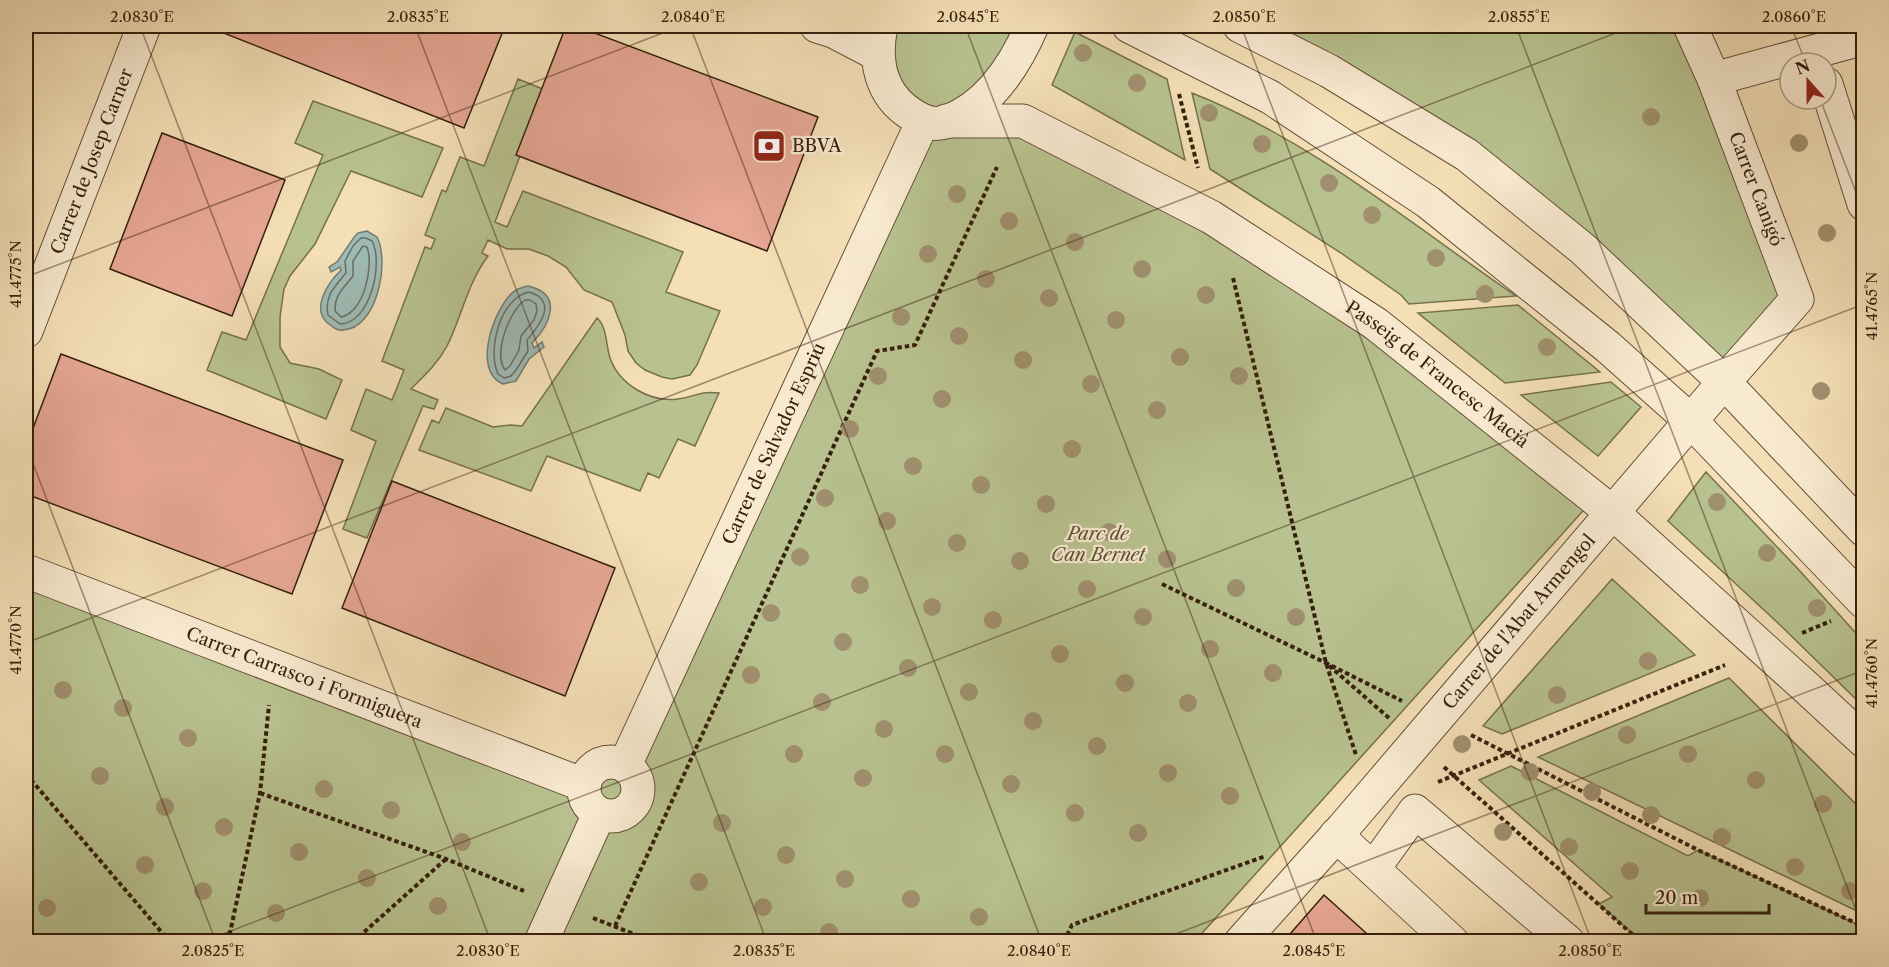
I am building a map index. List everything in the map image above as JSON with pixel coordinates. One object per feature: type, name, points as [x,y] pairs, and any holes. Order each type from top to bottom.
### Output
[{"type":"street","name":"Carrer de Josep Carner","points":[[26,331],[144,26]]},
{"type":"street","points":[[817,26],[879,40],[881,77],[891,96],[902,108],[934,121],[970,109],[990,92],[1008,71],[1032,26]]},
{"type":"street","points":[[1129,26],[1269,98],[1428,202],[1608,347],[1690,421],[1851,610]]},
{"type":"street","points":[[1240,26],[1329,71],[1467,156],[1583,249],[1724,382],[1863,530]]},
{"type":"street","name":"Carrer Canigó","points":[[1690,26],[1714,79],[1797,299]]},
{"type":"street","points":[[1832,51],[1863,38]]},
{"type":"street","points":[[1714,79],[1778,65]]},
{"type":"street","points":[[1834,111],[1863,204]]},
{"type":"street","name":"Passeig de Francesc Macià","points":[[934,121],[1023,121],[1211,217],[1376,324],[1612,513],[1863,741]]},
{"type":"street","name":"Carrer de Salvador Espriu","points":[[625,765],[934,121]]},
{"type":"street","name":"Carrer de l'Abat Armengol","points":[[1240,942],[1370,797],[1690,421],[1797,299]]},
{"type":"street","name":"Carrer Carrasco i Formiguera","points":[[26,571],[584,785]]},
{"type":"street","points":[[608,763],[625,765],[632,772],[638,789],[632,806],[617,816],[599,814],[586,802],[584,785],[592,770],[599,765],[608,763]]},
{"type":"street","points":[[1373,869],[1415,811],[1568,942]]},
{"type":"street","points":[[541,942],[599,814]]},
{"type":"street","points":[[1336,835],[1452,942]]},
{"type":"path","points":[[1177,86],[1211,217]]},
{"type":"path","points":[[615,926],[878,351],[915,345],[997,167]]},
{"type":"path","points":[[1232,276],[1326,663],[1370,797]]},
{"type":"path","points":[[1162,584],[1507,752],[1698,850],[1863,927]]},
{"type":"path","points":[[1433,784],[1764,649],[1851,610]]},
{"type":"path","points":[[1326,663],[1641,942]]},
{"type":"path","points":[[228,942],[260,793],[273,665]]},
{"type":"path","points":[[26,774],[171,942]]},
{"type":"path","points":[[260,793],[446,859],[654,942]]},
{"type":"path","points":[[1064,942],[1072,925],[1275,853]]},
{"type":"path","points":[[353,942],[446,859]]},
{"type":"green space","name":"Parc de Can Bernet","points":[[881,26],[1032,26],[970,109],[1023,121],[1227,224],[1591,502],[1194,942],[26,941],[26,571],[584,785],[624,765],[923,122],[902,108]]},
{"type":"green space","points":[[1240,26],[1690,26],[1797,299],[1724,382],[1583,249]]},
{"type":"green space","points":[[1075,32],[1167,79],[1185,160],[1052,85]]},
{"type":"green space","points":[[518,79],[545,90],[495,222],[507,227],[523,191],[683,252],[666,292],[720,311],[697,365],[690,375],[672,379],[662,377],[645,370],[636,363],[628,351],[625,335],[612,302],[584,290],[566,267],[548,256],[529,249],[507,249],[488,240],[482,253],[488,256],[475,278],[447,346],[426,374],[411,389],[438,400],[434,409],[423,406],[367,538],[343,529],[376,441],[351,430],[366,389],[392,400],[404,370],[382,361],[425,247],[431,249],[435,239],[425,235],[442,190],[446,192],[460,157],[484,166]]},
{"type":"green space","points":[[1192,93],[1236,112],[1319,159],[1516,296],[1409,304],[1401,295],[1341,253],[1210,169]]},
{"type":"green space","points":[[313,101],[443,148],[422,197],[351,171],[315,244],[290,276],[284,289],[280,317],[280,347],[290,363],[319,369],[342,380],[326,419],[207,370],[222,332],[246,340],[323,155],[295,143]]},
{"type":"green space","points":[[1518,305],[1600,372],[1505,383],[1418,313]]},
{"type":"green space","points":[[597,318],[603,326],[614,367],[620,376],[637,390],[657,398],[667,399],[719,393],[695,446],[678,439],[659,478],[648,473],[640,491],[547,456],[531,491],[419,450],[432,420],[439,423],[446,408],[493,427],[522,426]]},
{"type":"green space","points":[[1611,382],[1641,407],[1598,456],[1521,395]]},
{"type":"green space","points":[[1706,472],[1863,641],[1863,706],[1668,521]]},
{"type":"green space","points":[[1612,579],[1695,655],[1502,734],[1483,726]]},
{"type":"green space","points":[[1729,678],[1863,811],[1863,914],[1538,757]]},
{"type":"green space","points":[[1511,766],[1688,856],[1698,850],[1863,927],[1863,941],[1641,941],[1599,904],[1612,897],[1479,780]]},
{"type":"water","points":[[367,231],[377,237],[381,248],[381,277],[378,292],[364,319],[355,327],[338,330],[324,319],[321,312],[326,289],[341,270],[340,267],[331,272],[329,267],[337,262],[358,233]]},
{"type":"water","points":[[528,286],[539,290],[550,303],[550,311],[544,328],[532,343],[534,348],[542,342],[544,347],[529,359],[516,381],[503,384],[494,377],[489,367],[487,355],[492,327],[511,294]]},
{"type":"building","points":[[206,26],[505,26],[464,128]]},
{"type":"building","points":[[566,26],[576,26],[818,117],[767,251],[516,155]]},
{"type":"building","points":[[162,133],[285,180],[232,316],[110,269]]},
{"type":"building","points":[[61,354],[343,460],[292,594],[26,494],[26,447]]},
{"type":"building","points":[[392,481],[615,568],[565,696],[342,608]]},
{"type":"building","points":[[1324,895],[1376,942],[1283,942]]},
{"type":"place","name":"BBVA","points":[[769,146]]}]
